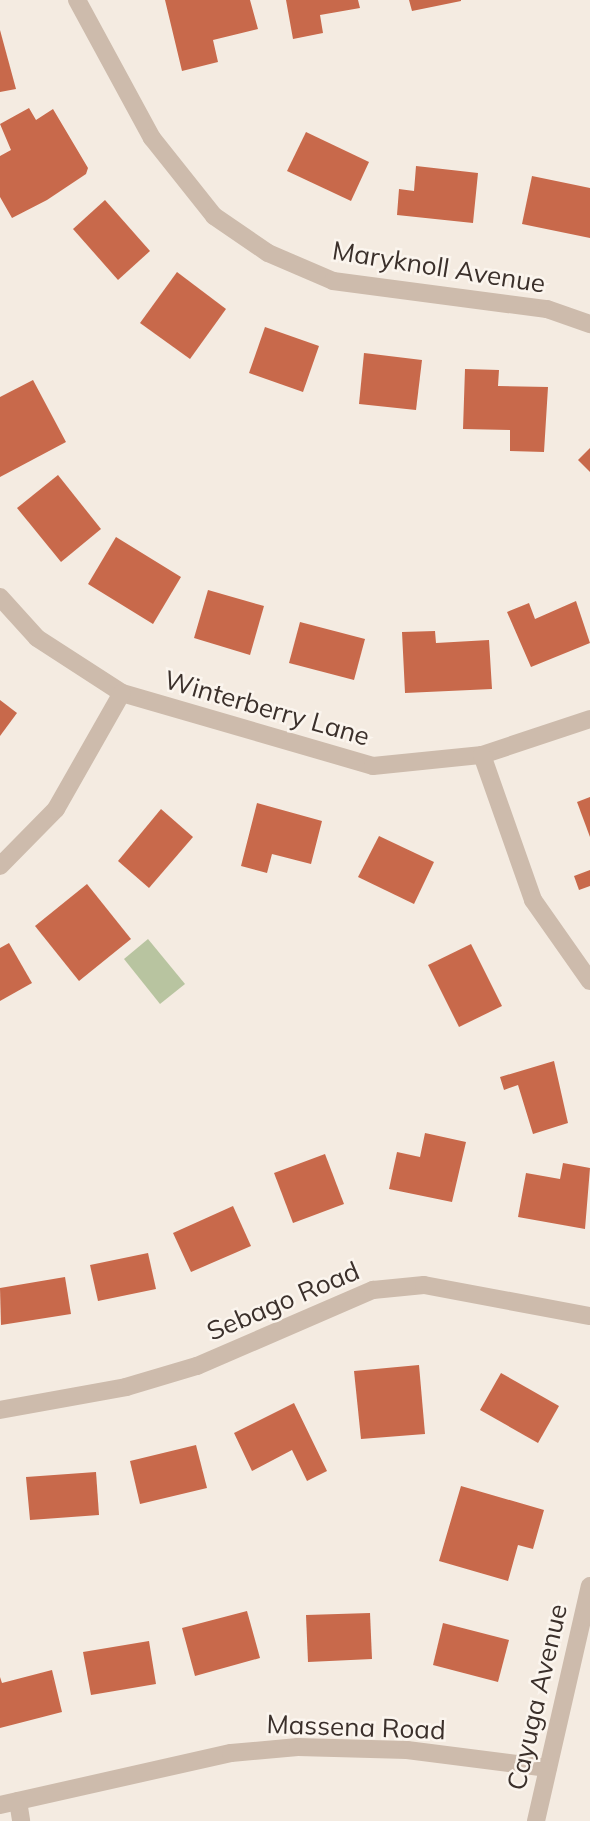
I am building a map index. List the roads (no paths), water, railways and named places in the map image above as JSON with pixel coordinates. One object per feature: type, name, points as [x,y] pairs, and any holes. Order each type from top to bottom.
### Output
[{"type":"street","name":"Maryknoll Avenue","points":[[78,0],[152,138],[214,216],[268,253],[333,281],[547,309],[590,324]]},
{"type":"street","name":"Winterberry Lane","points":[[0,597],[37,638],[122,693],[373,766],[482,755],[590,719]]},
{"type":"street","points":[[0,866],[56,809],[122,693]]},
{"type":"street","points":[[482,755],[533,900],[590,981]]},
{"type":"street","name":"Sebago Road","points":[[0,1410],[127,1387],[197,1366],[373,1290],[425,1285],[590,1316]]},
{"type":"street","name":"Cayuga Avenue","points":[[536,1821],[590,1586]]},
{"type":"street","name":"Massena Road","points":[[9,1803],[231,1753],[298,1746],[407,1750],[548,1768]]},
{"type":"street","points":[[9,1803],[21,1821]]}]
